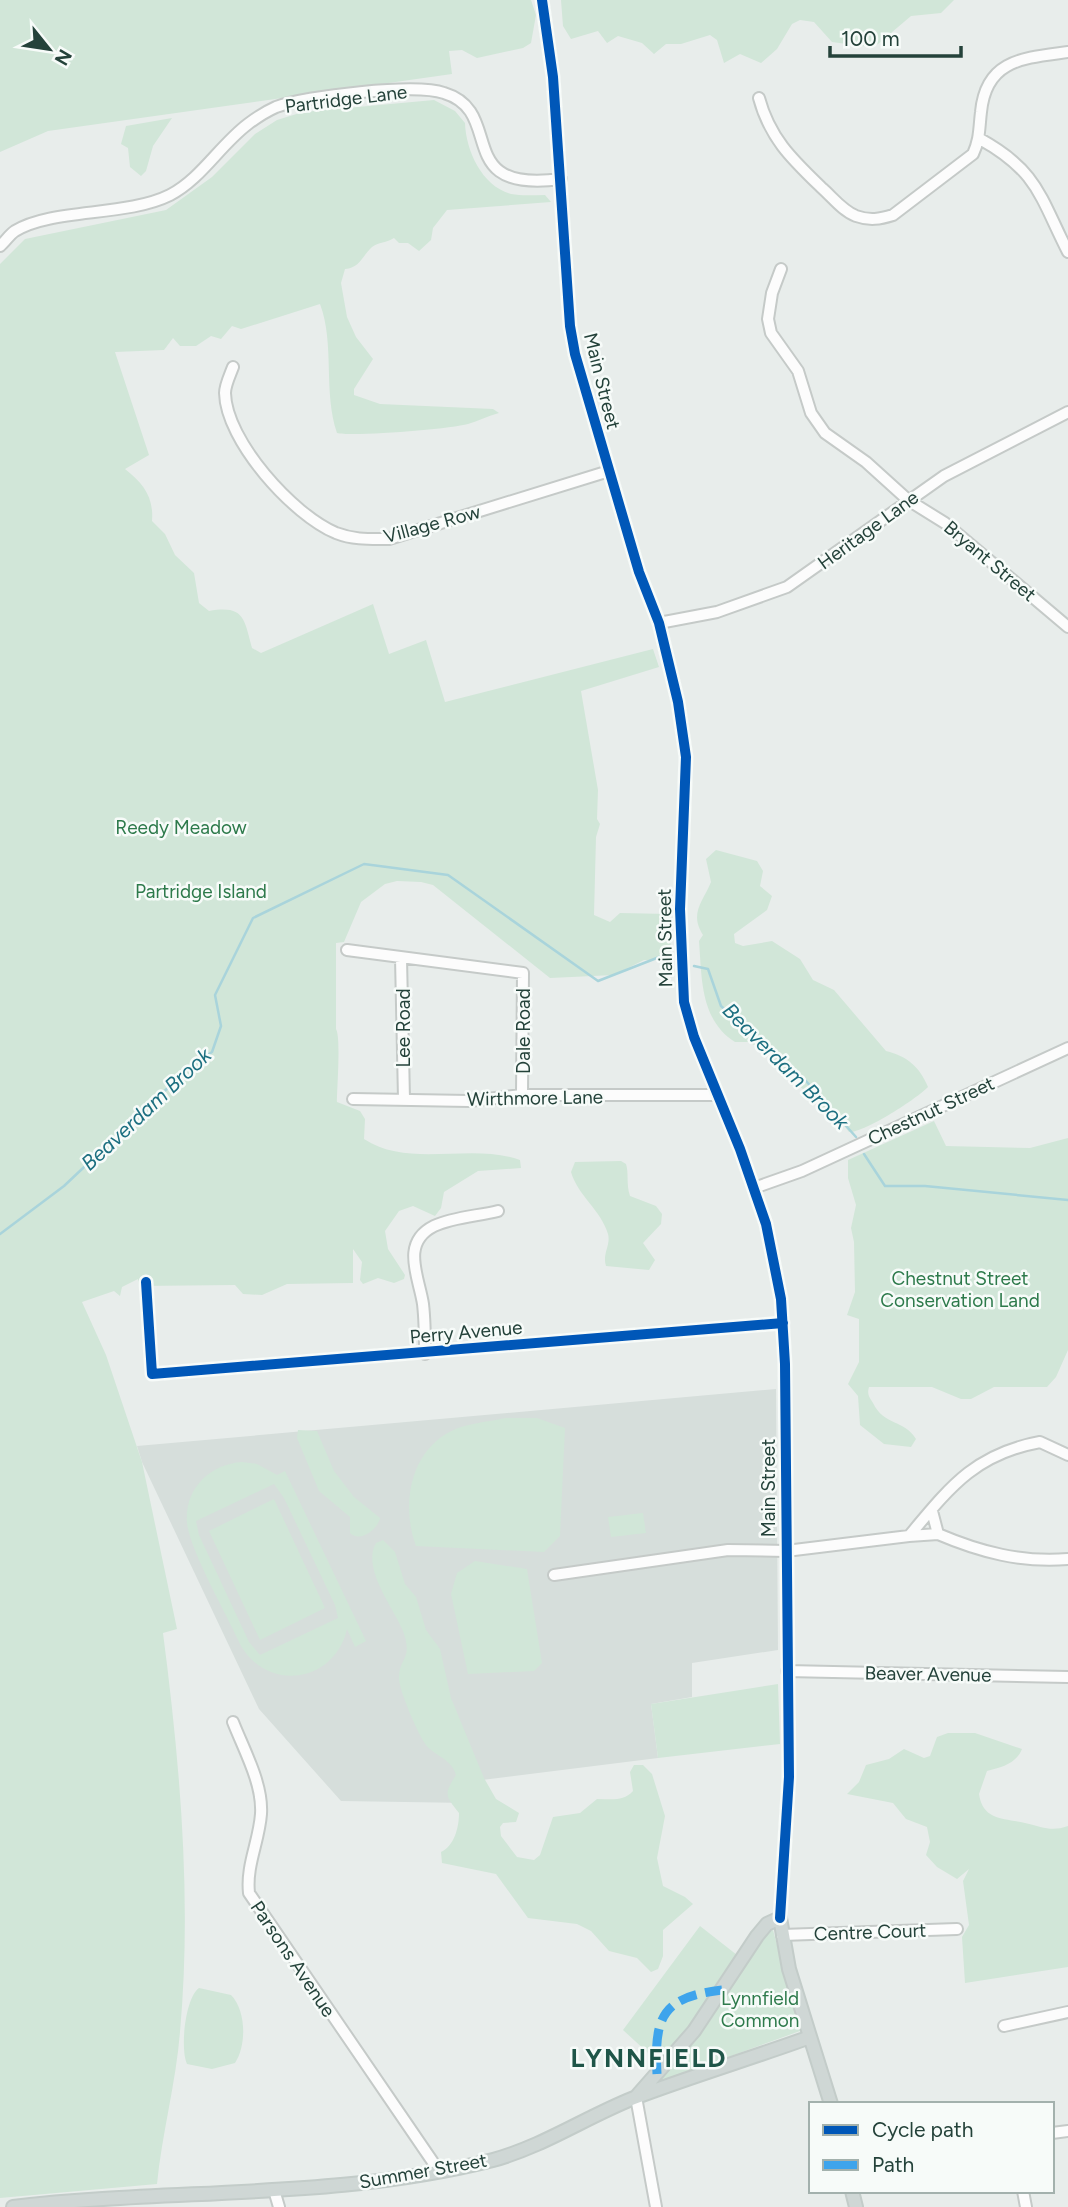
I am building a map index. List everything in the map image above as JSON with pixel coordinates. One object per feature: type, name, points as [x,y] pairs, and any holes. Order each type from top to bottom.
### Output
[{"type":"main road","name":"Main Street","points":[[780,1918],[789,1969],[830,2102]]},
{"type":"main road","points":[[636,2097],[694,2031],[757,1936],[767,1924],[780,1918]]},
{"type":"main road","name":"Summer Street","points":[[13,2207],[274,2190],[439,2171],[517,2152],[636,2097],[810,2037]]},
{"type":"street","name":"Main Street","points":[[541,0],[550,43],[570,326],[592,420],[639,572],[659,623],[678,702],[685,757],[680,909],[684,1002],[694,1037],[754,1188],[776,1264],[783,1323],[789,1777],[780,1918]]},
{"type":"street","points":[[759,98],[765,119],[782,150],[845,209],[867,219],[878,220],[893,215],[973,154],[980,139],[986,84],[997,70],[1016,62],[1068,52]]},
{"type":"street","name":"Partridge Lane","points":[[0,246],[15,231],[35,224],[139,205],[170,195],[199,173],[248,124],[275,107],[307,100],[401,90],[435,90],[448,93],[472,115],[495,170],[510,179],[534,183],[561,179]]},
{"type":"street","points":[[980,139],[1024,169],[1040,194],[1068,252]]},
{"type":"street","name":"Bryant Street","points":[[781,269],[772,293],[768,319],[771,333],[798,371],[811,413],[825,433],[866,462],[908,500],[945,523],[1068,626]]},
{"type":"street","name":"Village Row","points":[[233,367],[225,391],[229,417],[259,468],[308,516],[333,532],[357,540],[401,536],[609,471]]},
{"type":"street","name":"Heritage Lane","points":[[659,623],[717,612],[787,587],[822,565],[944,476],[1068,412]]},
{"type":"street","points":[[347,950],[401,958]]},
{"type":"street","name":"Dale Road","points":[[401,958],[523,973],[522,1095]]},
{"type":"street","name":"Lee Road","points":[[401,958],[404,1099]]},
{"type":"street","name":"Chestnut Street","points":[[754,1188],[802,1171],[1068,1048]]},
{"type":"street","name":"Wirthmore Lane","points":[[353,1100],[469,1101],[522,1095],[717,1094]]},
{"type":"street","points":[[425,1354],[422,1301],[413,1265],[417,1244],[431,1228],[442,1223],[498,1211]]},
{"type":"street","name":"Perry Avenue","points":[[146,1282],[152,1374],[783,1323]]},
{"type":"street","points":[[909,1536],[964,1473],[988,1458],[1040,1442],[1068,1455]]},
{"type":"street","points":[[932,1511],[938,1534]]},
{"type":"street","points":[[554,1575],[728,1550],[786,1551],[938,1534],[1007,1558],[1068,1559]]},
{"type":"street","name":"Beaver Avenue","points":[[787,1671],[1068,1677]]},
{"type":"street","name":"Parsons Avenue","points":[[233,1722],[259,1791],[261,1812],[258,1838],[249,1864],[249,1893],[439,2171]]},
{"type":"street","name":"Centre Court","points":[[782,1935],[957,1929]]},
{"type":"street","points":[[1004,2026],[1068,2012]]},
{"type":"street","points":[[636,2097],[656,2207]]},
{"type":"street","points":[[274,2190],[279,2207]]},
{"type":"shaded area","points":[[776,1389],[778,1650],[692,1663],[692,1697],[651,1704],[658,1758],[466,1782],[469,1803],[341,1801],[259,1709],[142,1462],[137,1446]]},
{"type":"green space","points":[[0,0],[531,0],[536,15],[531,43],[523,48],[477,58],[462,50],[449,51],[452,74],[48,131],[0,152]]},
{"type":"green space","points":[[561,0],[954,0],[941,13],[911,16],[878,44],[869,47],[832,42],[814,22],[800,20],[792,24],[777,49],[761,63],[740,54],[724,63],[717,40],[710,35],[681,44],[666,44],[654,54],[642,43],[618,36],[607,43],[598,31],[571,39],[563,26]]},
{"type":"green space","name":"Reedy Meadow","points":[[434,100],[455,111],[465,123],[472,156],[492,183],[511,194],[545,195],[551,202],[447,210],[433,228],[431,240],[419,251],[408,243],[399,243],[394,238],[374,245],[357,264],[345,269],[341,283],[347,317],[356,337],[373,359],[354,389],[354,395],[380,404],[493,409],[499,413],[468,424],[442,428],[337,433],[331,401],[327,335],[320,304],[241,329],[232,326],[221,339],[211,336],[196,346],[180,346],[173,338],[164,350],[115,352],[149,455],[125,469],[146,491],[151,505],[152,521],[165,534],[175,555],[194,573],[199,603],[209,611],[229,610],[241,616],[252,648],[261,653],[373,604],[389,654],[426,640],[445,702],[653,649],[659,667],[581,691],[598,790],[597,819],[600,824],[596,837],[594,915],[610,922],[620,913],[669,914],[671,954],[661,960],[644,960],[614,975],[550,978],[433,885],[397,881],[385,884],[361,902],[344,942],[336,943],[336,1029],[339,1052],[337,1102],[360,1111],[365,1119],[364,1139],[382,1148],[420,1154],[501,1155],[520,1160],[521,1168],[478,1171],[444,1192],[441,1208],[435,1216],[413,1206],[399,1211],[385,1231],[388,1249],[405,1275],[404,1279],[394,1283],[378,1278],[363,1284],[360,1280],[362,1262],[353,1249],[353,1283],[287,1284],[262,1295],[243,1294],[235,1285],[139,1286],[138,1279],[122,1287],[120,1296],[114,1291],[82,1302],[106,1355],[142,1462],[177,1629],[163,1633],[175,1732],[182,1832],[185,1932],[180,2032],[157,2184],[0,2198],[0,264],[25,239],[166,210],[212,177],[255,134],[277,120],[303,112]]},
{"type":"green space","points":[[172,118],[153,146],[146,171],[141,176],[130,167],[128,148],[121,144],[126,126]]},
{"type":"green space","points":[[716,850],[757,861],[763,871],[760,886],[772,896],[767,910],[734,934],[735,943],[743,946],[772,941],[800,959],[813,980],[834,990],[886,1051],[906,1059],[917,1068],[928,1087],[878,1121],[849,1132],[832,1110],[821,1107],[761,1048],[748,1042],[735,1042],[724,1033],[715,1022],[705,997],[699,941],[703,935],[697,920],[699,908],[711,882],[706,859]]},
{"type":"green space","name":"Chestnut Street Conservation Land","points":[[934,1121],[946,1146],[1030,1148],[1068,1138],[1068,1350],[1056,1377],[1047,1387],[994,1387],[971,1399],[961,1399],[932,1387],[869,1387],[869,1395],[883,1416],[906,1428],[916,1439],[911,1447],[884,1444],[860,1425],[858,1396],[848,1384],[859,1362],[859,1319],[847,1315],[855,1292],[854,1242],[851,1228],[856,1205],[848,1178],[848,1160]]},
{"type":"green space","points":[[621,1161],[626,1164],[630,1196],[656,1206],[662,1214],[661,1224],[643,1243],[655,1260],[649,1270],[606,1266],[608,1234],[605,1225],[574,1181],[571,1172],[575,1162]]},
{"type":"green space","points":[[506,1418],[537,1418],[565,1428],[560,1536],[544,1552],[416,1546],[409,1512],[410,1495],[413,1478],[429,1448],[442,1436],[458,1428]]},
{"type":"green space","points":[[298,1430],[317,1431],[334,1471],[354,1497],[380,1518],[368,1533],[354,1536],[350,1533],[350,1517],[319,1491],[297,1438]]},
{"type":"green space","points":[[230,1464],[257,1464],[277,1475],[285,1471],[366,1641],[355,1647],[347,1629],[340,1647],[329,1661],[316,1670],[300,1675],[284,1675],[268,1671],[253,1661],[241,1646],[195,1550],[187,1523],[190,1499],[201,1480]],"holes":[[[274,1484],[284,1498],[335,1605],[338,1618],[260,1655],[249,1642],[199,1535],[196,1521]]]},
{"type":"green space","points":[[274,1499],[325,1608],[260,1640],[209,1531]]},
{"type":"green space","points":[[643,1513],[646,1533],[611,1537],[608,1517]]},
{"type":"green space","points":[[383,1540],[395,1552],[405,1584],[416,1597],[426,1630],[440,1649],[451,1698],[484,1778],[496,1799],[519,1813],[516,1822],[503,1823],[500,1827],[501,1836],[517,1857],[534,1860],[540,1855],[553,1817],[580,1813],[597,1799],[616,1799],[629,1795],[633,1791],[630,1772],[634,1765],[643,1765],[652,1774],[665,1816],[657,1858],[663,1886],[693,1904],[663,1930],[663,1956],[658,1969],[651,1972],[637,1958],[609,1951],[591,1931],[577,1924],[528,1918],[496,1874],[442,1863],[441,1852],[452,1841],[458,1825],[459,1813],[448,1795],[456,1775],[446,1760],[427,1747],[402,1690],[399,1677],[406,1653],[406,1640],[381,1588],[373,1564],[376,1543]]},
{"type":"green space","points":[[475,1561],[527,1569],[542,1663],[534,1671],[468,1674],[451,1594],[457,1573]]},
{"type":"green space","points":[[778,1684],[780,1744],[658,1758],[651,1704]]},
{"type":"green space","points":[[948,1733],[975,1733],[1022,1749],[1012,1761],[987,1771],[979,1794],[981,1803],[990,1814],[1047,1828],[1068,1826],[1068,1967],[965,1983],[962,1937],[969,1925],[963,1881],[969,1869],[957,1879],[937,1867],[926,1855],[930,1842],[927,1827],[906,1819],[893,1803],[847,1794],[859,1782],[866,1765],[889,1759],[904,1749],[924,1758],[930,1756],[937,1737]]},
{"type":"green space","points":[[700,1926],[737,1955],[689,2026],[659,2063],[623,2030]]},
{"type":"green space","name":"Lynnfield Common","points":[[773,1930],[800,2031],[657,2083],[697,2037],[763,1936]]},
{"type":"green space","points":[[199,1988],[231,1995],[240,2009],[243,2038],[235,2063],[212,2069],[187,2064],[184,2047],[185,2024],[190,2002]]},
{"type":"waterway","name":"Beaverdam Brook","points":[[0,1234],[64,1186],[190,1067],[212,1052],[221,1026],[215,995],[253,918],[364,864],[448,875],[598,981],[667,954]]},
{"type":"waterway","name":"Beaverdam Brook","points":[[694,966],[708,969],[721,1006],[806,1081],[856,1137]]},
{"type":"waterway","name":"Beaverdam Brook","points":[[864,1154],[885,1186],[925,1186],[1068,1200]]},
{"type":"marked path","points":[[657,2074],[657,2038],[666,2013],[686,1998],[722,1990]]},
{"type":"cycle path","points":[[542,0],[553,77],[570,326],[575,354],[639,572],[659,623],[678,702],[686,757],[680,909],[684,1002],[694,1037],[740,1149],[766,1224],[781,1299],[785,1364],[789,1777],[780,1918]]},
{"type":"cycle path","points":[[146,1282],[152,1374],[783,1323]]},
{"type":"district","name":"LYNNFIELD","points":[[649,2058]]},
{"type":"park label","name":"Partridge Island","points":[[201,891]]}]
